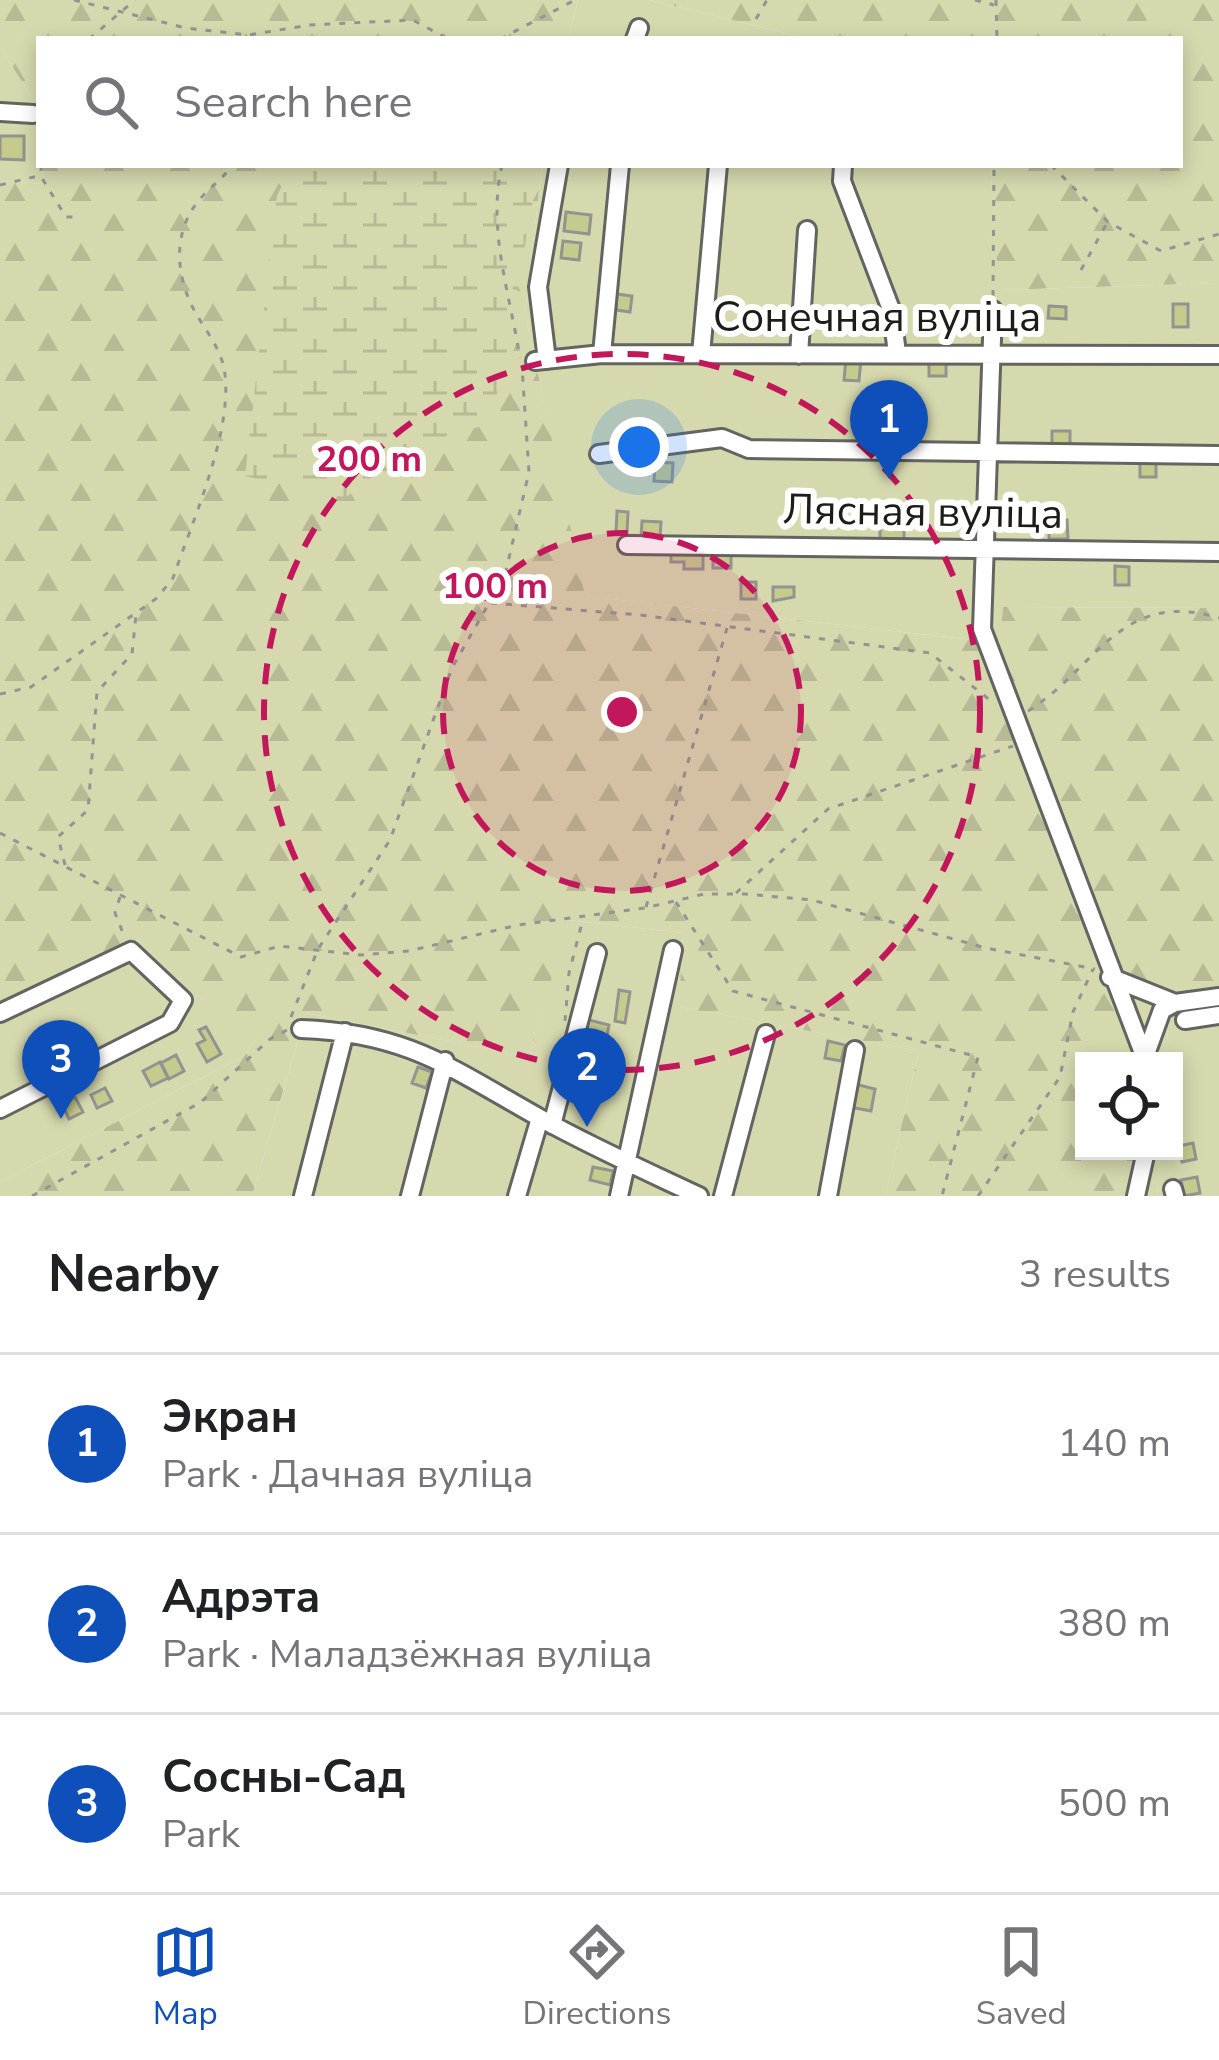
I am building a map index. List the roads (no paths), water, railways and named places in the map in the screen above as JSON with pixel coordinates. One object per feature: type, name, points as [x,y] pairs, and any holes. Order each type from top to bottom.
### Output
[{"type":"street","points":[[0,112],[33,114]]},
{"type":"street","name":"Сонечная вуліца","points":[[558,168],[538,287],[541,361],[602,354],[1219,355]]},
{"type":"street","points":[[602,354],[620,168]]},
{"type":"street","points":[[701,354],[718,168]]},
{"type":"street","points":[[843,168],[842,181],[892,312],[897,354]]},
{"type":"street","points":[[800,355],[807,230]]},
{"type":"street","points":[[993,310],[982,629],[1102,972],[1142,1052]]},
{"type":"street","points":[[599,454],[722,438],[748,449],[1219,455]]},
{"type":"street","name":"Лясная вуліца","points":[[627,545],[1219,552]]},
{"type":"street","points":[[619,1196],[673,950]]},
{"type":"street","points":[[0,1013],[131,951],[183,993],[183,1008],[170,1023],[0,1109]]},
{"type":"street","points":[[517,1196],[546,1121],[597,953]]},
{"type":"street","points":[[1102,972],[1175,1003],[1219,997]]},
{"type":"street","points":[[1148,1052],[1154,1022],[1175,1003]]},
{"type":"street","points":[[1185,1020],[1219,1016]]},
{"type":"street","points":[[294,1029],[345,1033],[445,1061],[546,1121],[699,1196]]},
{"type":"street","points":[[303,1196],[345,1033]]},
{"type":"street","points":[[723,1196],[766,1034]]},
{"type":"street","points":[[828,1196],[855,1050]]},
{"type":"street","points":[[410,1196],[445,1061]]},
{"type":"street","points":[[1136,1196],[1144,1160]]},
{"type":"place","name":"Экран","points":[[889,479]]},
{"type":"place","name":"Сосны-Сад","points":[[61,1119]]},
{"type":"place","name":"Адрэта","points":[[587,1127]]}]
